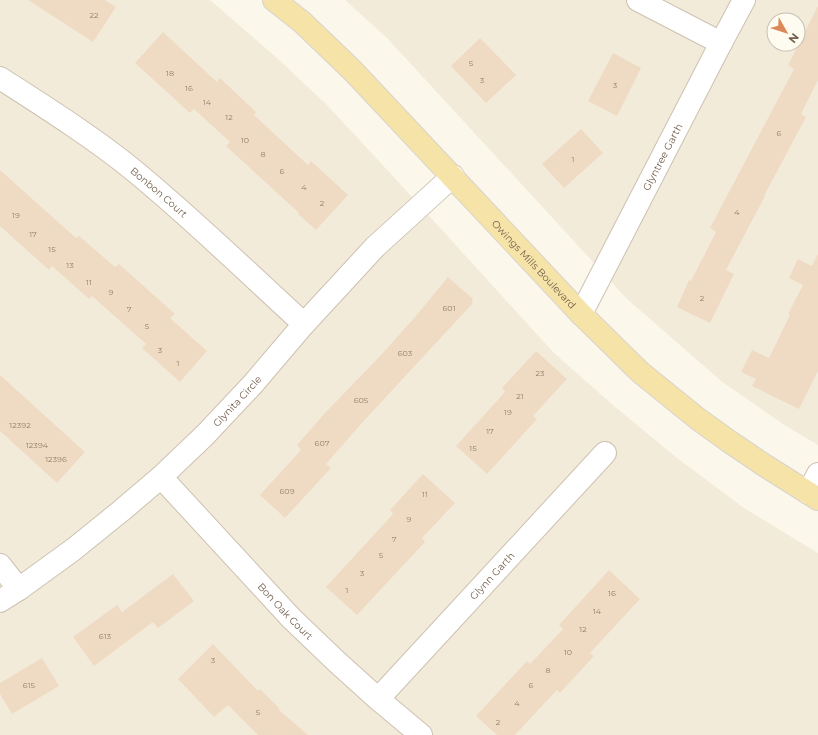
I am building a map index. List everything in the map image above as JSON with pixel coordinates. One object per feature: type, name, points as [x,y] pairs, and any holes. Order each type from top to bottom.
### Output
[{"type":"main road","name":"Owings Mills Boulevard","points":[[274,0],[302,22],[353,71],[581,314],[640,372],[698,419],[764,465],[813,496]]},
{"type":"street","points":[[638,0],[721,43]]},
{"type":"street","name":"Glyntree Garth","points":[[581,314],[744,0]]},
{"type":"street","name":"Bonbon Court","points":[[0,78],[69,122],[132,169],[304,324]]},
{"type":"street","name":"Glynita Circle","points":[[0,601],[74,549],[161,477],[204,436],[253,384],[304,324],[375,247],[453,176]]},
{"type":"street","name":"Glynn Garth","points":[[378,699],[605,453]]},
{"type":"street","points":[[813,496],[818,474]]},
{"type":"street","name":"Bon Oak Court","points":[[161,477],[291,618],[378,699],[421,735]]},
{"type":"street","points":[[0,565],[19,589]]},
{"type":"shaded area","points":[[0,0],[210,0],[277,58],[327,105],[554,353],[614,406],[677,458],[744,508],[818,553],[818,735],[0,735]]},
{"type":"shaded area","points":[[345,0],[818,0],[818,445],[786,426],[721,381],[627,299],[387,38]]},
{"type":"building","points":[[28,0],[105,0],[116,7],[93,42]]},
{"type":"building","points":[[818,6],[818,80],[801,114],[806,117],[726,270],[734,274],[710,323],[677,307],[689,280],[691,281],[716,232],[710,228],[794,69],[788,65],[795,52],[806,52],[806,30]]},
{"type":"building","points":[[163,32],[217,82],[220,78],[256,112],[254,115],[308,165],[311,161],[348,195],[316,230],[226,146],[230,142],[194,109],[190,113],[135,63]]},
{"type":"building","points":[[480,38],[516,75],[486,103],[451,66]]},
{"type":"building","points":[[613,53],[641,68],[617,116],[588,101]]},
{"type":"building","points":[[581,129],[603,153],[564,188],[542,164]]},
{"type":"building","points":[[0,170],[76,238],[79,236],[115,267],[119,264],[175,314],[170,318],[207,351],[180,382],[142,348],[146,344],[92,296],[89,299],[52,266],[49,270],[0,226]]},
{"type":"building","points":[[818,254],[818,371],[799,409],[752,386],[756,379],[741,372],[752,350],[769,358],[790,315],[788,314],[803,285],[789,278],[798,259],[812,266]]},
{"type":"building","points":[[448,277],[473,299],[473,303],[326,464],[331,468],[285,518],[260,495],[301,450],[297,445],[325,413],[381,355]]},
{"type":"building","points":[[536,351],[567,379],[533,416],[537,419],[487,474],[456,446],[505,392],[502,388]]},
{"type":"building","points":[[0,375],[85,452],[57,483],[0,431]]},
{"type":"building","points":[[423,474],[455,503],[422,538],[425,542],[357,615],[326,587],[393,514],[390,510]]},
{"type":"building","points":[[609,570],[640,599],[590,653],[594,656],[560,693],[557,690],[515,735],[497,735],[476,716],[527,661],[530,664],[563,629],[559,625]]},
{"type":"building","points":[[173,574],[194,601],[158,628],[153,622],[94,666],[73,637],[117,605],[122,612]]},
{"type":"building","points":[[213,644],[258,691],[260,689],[279,708],[278,709],[308,735],[258,735],[228,705],[214,717],[178,679]]},
{"type":"building","points":[[42,658],[59,686],[12,714],[0,694],[0,683]]}]
